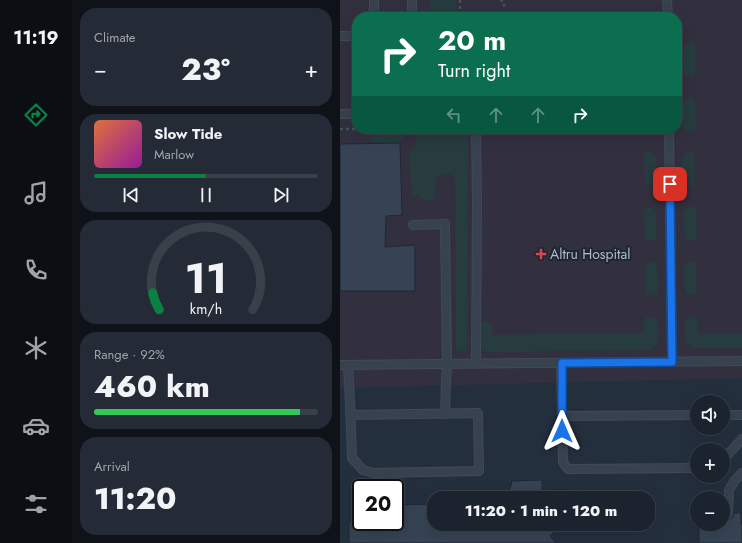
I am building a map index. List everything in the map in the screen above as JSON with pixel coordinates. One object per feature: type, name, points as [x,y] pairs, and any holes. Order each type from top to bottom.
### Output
[{"type":"lane","points":[[374,0],[374,12]]},
{"type":"lane","points":[[412,0],[412,12]]},
{"type":"lane","points":[[667,0],[668,12]]},
{"type":"lane","points":[[340,36],[352,36]]},
{"type":"lane","points":[[340,114],[352,114]]},
{"type":"lane","points":[[476,134],[476,364]]},
{"type":"lane","points":[[669,134],[672,362]]},
{"type":"lane","points":[[413,225],[445,224],[447,364],[445,414]]},
{"type":"lane","points":[[350,415],[478,413],[479,471],[373,472],[363,470],[352,458],[350,415],[344,365],[742,361]]},
{"type":"lane","points":[[562,363],[563,462],[568,469],[690,468]]},
{"type":"lane","points":[[562,416],[690,415]]},
{"type":"lane","points":[[730,415],[742,415]]},
{"type":"lane","points":[[730,452],[742,439]]},
{"type":"lane","points":[[729,491],[735,480],[742,473]]},
{"type":"path","points":[[460,0],[460,12]]},
{"type":"path","points":[[500,0],[503,1],[505,8]]},
{"type":"path","points":[[340,129],[352,129]]},
{"type":"shaded area","name":"Altru Hospital","points":[[340,0],[742,0],[742,378],[340,388]]},
{"type":"green space","points":[[430,0],[456,0],[457,12],[430,12]]},
{"type":"green space","points":[[689,42],[694,43],[695,47],[696,73],[693,76],[687,76],[683,69],[682,60],[684,48]]},
{"type":"green space","points":[[689,97],[695,102],[696,128],[693,131],[687,131],[683,126],[683,103]]},
{"type":"green space","points":[[372,134],[405,134],[400,143],[372,144]]},
{"type":"green space","points":[[415,134],[468,134],[467,348],[465,351],[461,352],[456,350],[455,177],[445,173],[436,178],[433,200],[426,200],[418,195],[412,195],[409,152],[415,143]]},
{"type":"green space","points":[[651,151],[656,156],[656,179],[655,183],[650,186],[646,184],[645,180],[644,155]]},
{"type":"green space","points":[[689,152],[693,153],[694,157],[695,182],[692,186],[684,183],[682,175],[683,158],[685,154]]},
{"type":"green space","points":[[690,206],[695,208],[696,212],[697,237],[690,241],[687,239],[684,232],[684,213]]},
{"type":"green space","points":[[652,207],[656,212],[657,235],[651,242],[646,240],[645,236],[644,211]]},
{"type":"green space","points":[[690,261],[695,263],[696,267],[697,292],[694,295],[689,295],[686,292],[684,285],[684,268]]},
{"type":"green space","points":[[649,262],[653,262],[657,267],[658,290],[656,294],[651,296],[647,295],[646,291],[645,266]]},
{"type":"green space","points":[[692,316],[697,318],[698,333],[742,333],[742,348],[696,348],[691,346],[685,341],[685,322],[687,318]]},
{"type":"green space","points":[[647,317],[654,318],[658,327],[657,344],[648,350],[487,352],[481,347],[480,325],[483,321],[492,325],[492,335],[644,333],[644,320]]},
{"type":"building","points":[[400,143],[402,215],[386,216],[385,247],[415,245],[415,291],[340,291],[340,144]]},
{"type":"building","points":[[542,480],[542,490],[581,489],[581,491],[510,491],[512,481]]},
{"type":"building","points":[[427,504],[427,531],[555,531],[550,536],[556,543],[349,543],[349,522],[352,522],[352,531],[404,531],[404,505]]},
{"type":"building","points":[[734,513],[741,513],[742,543],[699,543],[699,531],[730,531],[730,519],[733,517]]},
{"type":"place","name":"Altru Hospital","points":[[541,254]]},
{"type":"route","points":[[562,431],[562,363],[672,362],[670,184]]}]
